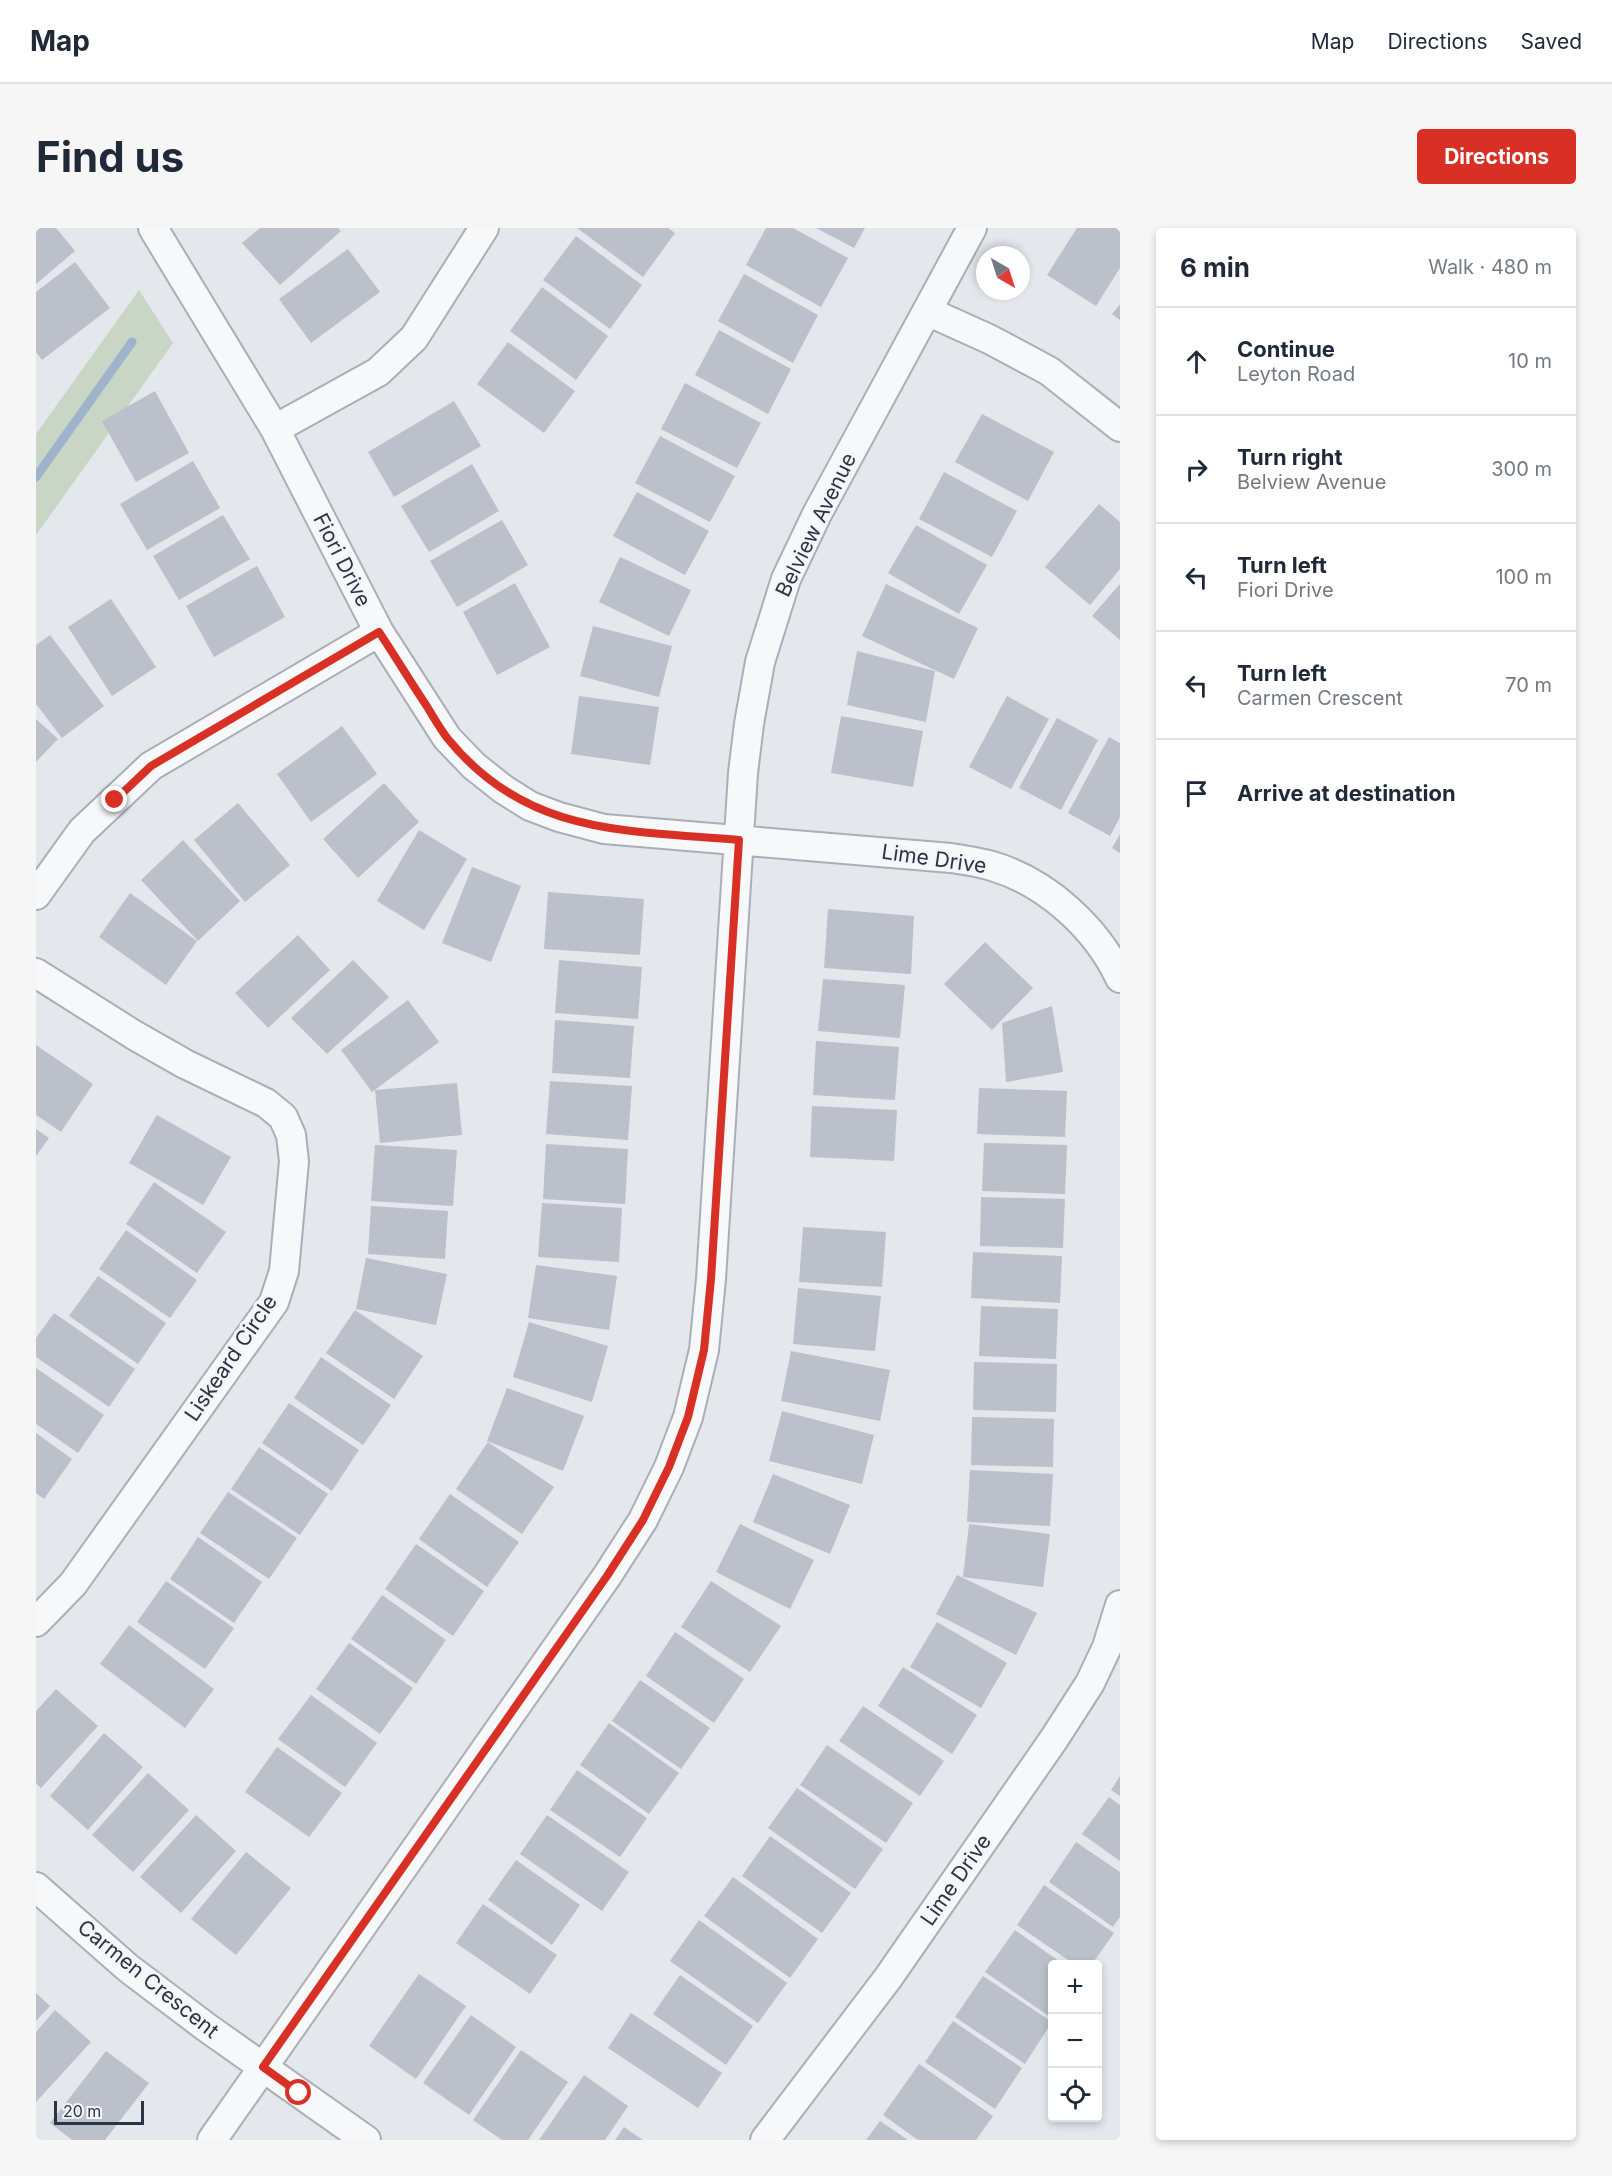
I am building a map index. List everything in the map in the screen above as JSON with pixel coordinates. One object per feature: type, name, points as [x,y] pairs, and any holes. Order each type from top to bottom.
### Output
[{"type":"street","name":"Fiori Drive","points":[[153,228],[275,429],[379,632],[447,738],[474,766],[503,789],[530,806],[559,817],[604,829],[739,840]]},
{"type":"street","points":[[275,429],[378,372],[414,338],[484,228]]},
{"type":"street","name":"Belview Avenue","points":[[212,2140],[607,1576],[643,1520],[669,1467],[688,1417],[705,1338],[711,1279],[748,724],[760,662],[786,579],[817,514],[972,228]]},
{"type":"street","points":[[927,311],[989,339],[1050,371],[1120,427]]},
{"type":"street","points":[[36,895],[82,831],[151,766],[379,632]]},
{"type":"street","name":"Lime Drive","points":[[739,840],[951,858],[992,866],[1025,880],[1061,903],[1112,960],[1120,978]]},
{"type":"street","name":"Liskeard Circle","points":[[36,973],[174,1058],[266,1103],[284,1118],[291,1135],[294,1161],[284,1271],[273,1302],[73,1584],[36,1622]]},
{"type":"street","name":"Lime Drive","points":[[765,2140],[888,1978],[1054,1739],[1090,1683],[1107,1647],[1120,1605]]},
{"type":"street","name":"Carmen Crescent","points":[[36,1887],[128,1968],[366,2140]]},
{"type":"green space","points":[[139,290],[173,343],[36,535],[36,434]]},
{"type":"building","points":[[36,228],[56,228],[75,251],[36,284]]},
{"type":"building","points":[[260,228],[338,228],[341,231],[280,285],[242,243]]},
{"type":"building","points":[[577,228],[668,228],[675,233],[643,277]]},
{"type":"building","points":[[766,228],[793,228],[848,258],[821,307],[746,265]]},
{"type":"building","points":[[816,228],[865,228],[854,248]]},
{"type":"building","points":[[1077,228],[1120,228],[1120,268],[1096,306],[1047,275]]},
{"type":"building","points":[[576,236],[642,285],[610,329],[543,280]]},
{"type":"building","points":[[348,249],[380,292],[311,343],[279,299]]},
{"type":"building","points":[[75,262],[110,308],[42,360],[36,352],[36,292]]},
{"type":"building","points":[[744,274],[818,315],[793,363],[718,321]]},
{"type":"building","points":[[542,287],[608,336],[576,380],[510,331]]},
{"type":"building","points":[[1120,304],[1120,320],[1112,314]]},
{"type":"building","points":[[719,330],[791,369],[768,414],[695,375]]},
{"type":"building","points":[[508,342],[575,391],[544,433],[477,384]]},
{"type":"building","points":[[685,383],[761,423],[737,468],[661,429]]},
{"type":"building","points":[[155,391],[189,453],[136,482],[102,421]]},
{"type":"building","points":[[454,401],[481,446],[394,497],[368,452]]},
{"type":"building","points":[[982,414],[1054,452],[1028,501],[955,462]]},
{"type":"building","points":[[660,436],[735,476],[710,522],[635,483]]},
{"type":"building","points":[[193,461],[220,508],[147,550],[120,504]]},
{"type":"building","points":[[472,464],[499,511],[429,552],[401,506]]},
{"type":"building","points":[[944,472],[1017,511],[992,557],[919,519]]},
{"type":"building","points":[[637,492],[709,531],[685,575],[613,536]]},
{"type":"building","points":[[1099,504],[1120,522],[1120,569],[1090,605],[1045,567]]},
{"type":"building","points":[[223,515],[250,559],[179,600],[153,556]]},
{"type":"building","points":[[502,520],[528,565],[457,607],[430,561]]},
{"type":"building","points":[[916,525],[987,565],[959,614],[888,573]]},
{"type":"building","points":[[620,557],[691,590],[669,636],[599,602]]},
{"type":"building","points":[[257,566],[285,617],[214,657],[186,606]]},
{"type":"building","points":[[515,583],[550,647],[497,675],[463,612]]},
{"type":"building","points":[[886,584],[978,628],[954,679],[862,636]]},
{"type":"building","points":[[1120,584],[1120,640],[1092,616]]},
{"type":"building","points":[[111,599],[156,667],[112,696],[68,627]]},
{"type":"building","points":[[593,626],[672,646],[659,697],[580,676]]},
{"type":"building","points":[[50,635],[104,706],[62,738],[36,704],[36,645]]},
{"type":"building","points":[[857,651],[935,671],[926,722],[847,705]]},
{"type":"building","points":[[579,696],[659,707],[650,765],[571,754]]},
{"type":"building","points":[[1007,696],[1049,719],[1011,789],[969,767]]},
{"type":"building","points":[[841,716],[923,731],[913,787],[831,773]]},
{"type":"building","points":[[1057,718],[1098,740],[1061,810],[1019,788]]},
{"type":"building","points":[[36,719],[58,739],[36,762]]},
{"type":"building","points":[[342,726],[377,774],[311,822],[277,774]]},
{"type":"building","points":[[1109,737],[1120,743],[1120,817],[1110,836],[1068,813]]},
{"type":"building","points":[[384,783],[419,822],[358,878],[323,839]]},
{"type":"building","points":[[238,803],[290,865],[245,902],[194,840]]},
{"type":"building","points":[[419,830],[467,859],[424,930],[377,901]]},
{"type":"building","points":[[1120,834],[1120,853],[1112,848]]},
{"type":"building","points":[[183,840],[240,901],[198,941],[141,880]]},
{"type":"building","points":[[472,867],[521,886],[491,962],[442,943]]},
{"type":"building","points":[[548,892],[644,899],[640,955],[544,949]]},
{"type":"building","points":[[130,893],[197,941],[166,985],[99,937]]},
{"type":"building","points":[[828,909],[914,916],[911,974],[824,968]]},
{"type":"building","points":[[298,935],[330,970],[268,1028],[235,993]]},
{"type":"building","points":[[985,942],[1033,988],[992,1030],[944,984]]},
{"type":"building","points":[[353,960],[389,997],[327,1054],[291,1018]]},
{"type":"building","points":[[559,960],[642,967],[638,1019],[555,1013]]},
{"type":"building","points":[[823,979],[905,985],[900,1038],[818,1031]]},
{"type":"building","points":[[408,1000],[439,1042],[372,1092],[341,1050]]},
{"type":"building","points":[[1052,1006],[1063,1072],[1006,1082],[1002,1023]]},
{"type":"building","points":[[555,1020],[634,1026],[630,1078],[552,1073]]},
{"type":"building","points":[[816,1041],[899,1047],[895,1100],[813,1095]]},
{"type":"building","points":[[36,1045],[93,1084],[61,1132],[36,1115]]},
{"type":"building","points":[[550,1081],[632,1086],[628,1140],[546,1134]]},
{"type":"building","points":[[457,1083],[462,1135],[380,1143],[375,1090]]},
{"type":"building","points":[[979,1088],[1067,1091],[1065,1137],[977,1134]]},
{"type":"building","points":[[812,1106],[897,1110],[894,1161],[810,1157]]},
{"type":"building","points":[[157,1115],[231,1157],[203,1205],[129,1163]]},
{"type":"building","points":[[36,1129],[49,1138],[36,1156]]},
{"type":"building","points":[[984,1143],[1067,1145],[1065,1194],[982,1191]]},
{"type":"building","points":[[546,1144],[628,1149],[625,1204],[543,1199]]},
{"type":"building","points":[[375,1145],[457,1150],[453,1206],[371,1201]]},
{"type":"building","points":[[154,1182],[226,1232],[197,1273],[126,1224]]},
{"type":"building","points":[[981,1197],[1065,1199],[1063,1248],[980,1246]]},
{"type":"building","points":[[542,1203],[622,1208],[619,1262],[538,1257]]},
{"type":"building","points":[[371,1206],[448,1211],[445,1259],[368,1254]]},
{"type":"building","points":[[803,1227],[886,1232],[882,1287],[799,1282]]},
{"type":"building","points":[[126,1230],[197,1280],[170,1318],[99,1269]]},
{"type":"building","points":[[973,1252],[1062,1256],[1060,1303],[971,1298]]},
{"type":"building","points":[[366,1258],[447,1274],[436,1325],[356,1309]]},
{"type":"building","points":[[536,1265],[617,1276],[609,1330],[528,1318]]},
{"type":"building","points":[[98,1276],[166,1323],[138,1364],[69,1316]]},
{"type":"building","points":[[798,1288],[881,1296],[875,1351],[793,1344]]},
{"type":"building","points":[[981,1306],[1058,1309],[1056,1359],[979,1356]]},
{"type":"building","points":[[355,1310],[423,1356],[394,1399],[326,1353]]},
{"type":"building","points":[[54,1313],[135,1369],[109,1407],[36,1357],[36,1338]]},
{"type":"building","points":[[529,1322],[608,1346],[592,1402],[513,1377]]},
{"type":"building","points":[[791,1351],[890,1370],[880,1421],[781,1401]]},
{"type":"building","points":[[321,1357],[391,1405],[363,1445],[294,1398]]},
{"type":"building","points":[[974,1362],[1057,1364],[1056,1412],[973,1410]]},
{"type":"building","points":[[36,1368],[104,1415],[78,1453],[36,1424]]},
{"type":"building","points":[[507,1388],[584,1416],[563,1471],[487,1441]]},
{"type":"building","points":[[289,1403],[359,1450],[332,1491],[262,1443]]},
{"type":"building","points":[[782,1411],[874,1435],[862,1484],[769,1461]]},
{"type":"building","points":[[972,1417],[1054,1419],[1053,1467],[971,1465]]},
{"type":"building","points":[[36,1433],[72,1459],[44,1499],[36,1493]]},
{"type":"building","points":[[488,1442],[554,1487],[522,1534],[456,1489]]},
{"type":"building","points":[[259,1447],[328,1494],[300,1535],[231,1489]]},
{"type":"building","points":[[970,1470],[1053,1474],[1050,1526],[967,1522]]},
{"type":"building","points":[[773,1474],[850,1505],[830,1554],[753,1522]]},
{"type":"building","points":[[228,1492],[297,1538],[269,1579],[200,1533]]},
{"type":"building","points":[[450,1494],[519,1542],[487,1587],[419,1539]]},
{"type":"building","points":[[740,1524],[814,1560],[790,1609],[716,1572]]},
{"type":"building","points":[[969,1524],[1050,1534],[1043,1587],[963,1577]]},
{"type":"building","points":[[198,1537],[262,1582],[234,1623],[170,1579]]},
{"type":"building","points":[[416,1544],[484,1591],[453,1636],[385,1589]]},
{"type":"building","points":[[957,1575],[1037,1613],[1016,1655],[936,1614]]},
{"type":"building","points":[[166,1581],[234,1628],[205,1669],[137,1622]]},
{"type":"building","points":[[711,1581],[781,1626],[750,1672],[681,1627]]},
{"type":"building","points":[[382,1595],[446,1640],[416,1684],[351,1639]]},
{"type":"building","points":[[937,1622],[1007,1663],[981,1708],[910,1667]]},
{"type":"building","points":[[129,1625],[214,1689],[185,1728],[100,1664]]},
{"type":"building","points":[[675,1632],[744,1679],[714,1723],[646,1676]]},
{"type":"building","points":[[349,1643],[413,1688],[380,1734],[316,1689]]},
{"type":"building","points":[[903,1667],[977,1715],[952,1754],[878,1706]]},
{"type":"building","points":[[640,1680],[710,1728],[681,1769],[612,1721]]},
{"type":"building","points":[[56,1689],[98,1726],[41,1788],[36,1783],[36,1711]]},
{"type":"building","points":[[311,1695],[377,1743],[345,1787],[278,1739]]},
{"type":"building","points":[[863,1706],[944,1761],[920,1796],[839,1741]]},
{"type":"building","points":[[609,1723],[679,1773],[649,1814],[580,1765]]},
{"type":"building","points":[[104,1733],[143,1767],[88,1830],[50,1796]]},
{"type":"building","points":[[827,1745],[913,1803],[886,1843],[800,1785]]},
{"type":"building","points":[[277,1747],[342,1793],[309,1837],[245,1792]]},
{"type":"building","points":[[577,1770],[647,1818],[620,1857],[550,1810]]},
{"type":"building","points":[[148,1773],[189,1810],[133,1872],[92,1835]]},
{"type":"building","points":[[1120,1776],[1120,1796],[1111,1790]]},
{"type":"building","points":[[797,1788],[883,1849],[855,1889],[768,1828]]},
{"type":"building","points":[[1109,1797],[1120,1805],[1120,1861],[1082,1834]]},
{"type":"building","points":[[196,1815],[236,1851],[181,1913],[140,1877]]},
{"type":"building","points":[[547,1815],[629,1872],[602,1911],[520,1854]]},
{"type":"building","points":[[770,1836],[851,1893],[822,1933],[742,1876]]},
{"type":"building","points":[[1076,1842],[1120,1872],[1120,1917],[1113,1927],[1049,1882]]},
{"type":"building","points":[[246,1852],[291,1888],[236,1955],[191,1919]]},
{"type":"building","points":[[516,1860],[580,1905],[552,1945],[488,1900]]},
{"type":"building","points":[[733,1877],[818,1939],[790,1978],[704,1916]]},
{"type":"building","points":[[1044,1885],[1114,1933],[1095,1960],[1068,1960],[1017,1925]]},
{"type":"building","points":[[483,1904],[557,1955],[530,1994],[456,1943]]},
{"type":"building","points":[[699,1920],[787,1983],[758,2023],[670,1961]]},
{"type":"building","points":[[1015,1930],[1057,1960],[1048,1960],[1048,2016],[985,1972]]},
{"type":"building","points":[[419,1974],[466,2006],[416,2079],[369,2046]]},
{"type":"building","points":[[680,1975],[753,2026],[726,2065],[653,2014]]},
{"type":"building","points":[[983,1976],[1048,2019],[1048,2028],[1025,2064],[955,2017]]},
{"type":"building","points":[[36,1993],[50,2006],[36,2021]]},
{"type":"building","points":[[55,2010],[91,2042],[36,2102],[36,2032]]},
{"type":"building","points":[[631,2013],[722,2073],[698,2108],[608,2048]]},
{"type":"building","points":[[471,2015],[516,2047],[469,2115],[423,2083]]},
{"type":"building","points":[[953,2021],[1022,2068],[995,2109],[925,2062]]},
{"type":"building","points":[[521,2050],[568,2082],[528,2140],[502,2140],[473,2120]]},
{"type":"building","points":[[106,2051],[149,2083],[105,2140],[72,2140],[50,2123]]},
{"type":"building","points":[[919,2064],[993,2116],[976,2140],[918,2140],[883,2115]]},
{"type":"building","points":[[584,2075],[628,2106],[605,2140],[539,2140]]},
{"type":"building","points":[[880,2121],[908,2140],[866,2140]]},
{"type":"building","points":[[624,2127],[643,2140],[615,2140]]},
{"type":"waterway","points":[[36,477],[132,342]]},
{"type":"route","points":[[115,800],[151,766],[379,632],[447,738],[474,766],[503,789],[530,806],[559,817],[604,829],[739,840],[711,1279],[704,1350],[688,1417],[669,1467],[643,1520],[607,1576],[263,2067],[299,2093]]}]
